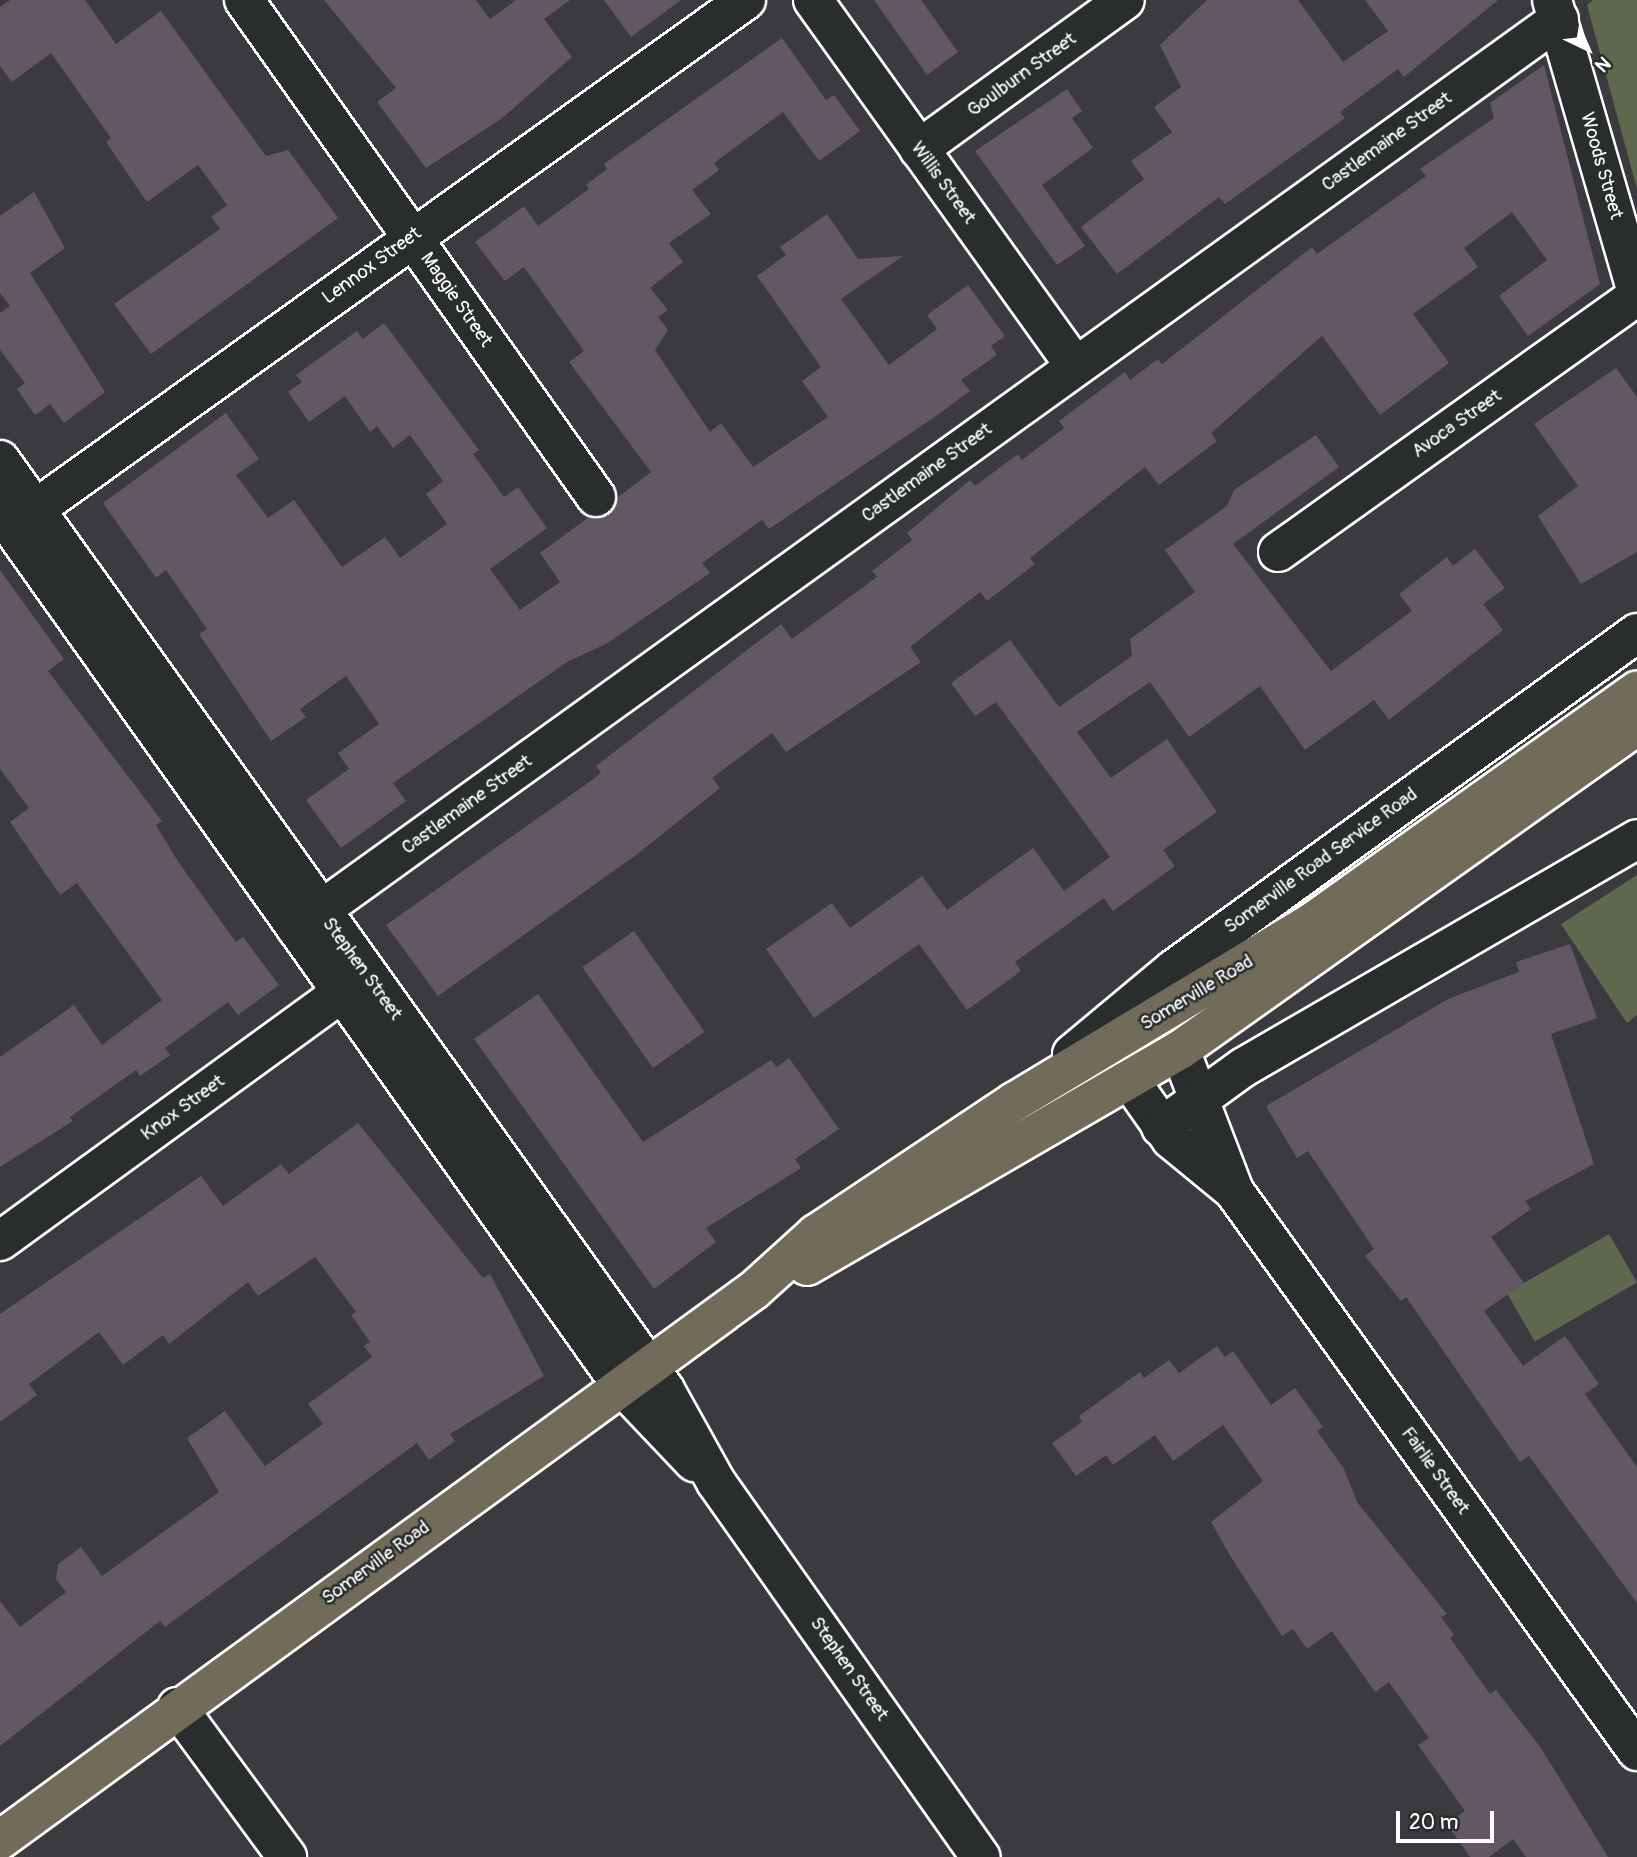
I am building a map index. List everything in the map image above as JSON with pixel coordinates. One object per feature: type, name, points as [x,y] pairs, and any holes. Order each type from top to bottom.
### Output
[{"type":"main road","name":"Somerville Road","points":[[0,1840],[177,1707],[754,1290],[816,1234],[1014,1102],[1323,915],[1637,691]]},
{"type":"main road","name":"Somerville Road","points":[[754,1290],[854,1241],[1181,1050],[1637,726]]},
{"type":"main road","points":[[1130,1082],[1135,1030],[1181,1050]]},
{"type":"street","name":"Maggie Street","points":[[244,0],[596,497]]},
{"type":"street","name":"Lennox Street","points":[[12,520],[746,0]]},
{"type":"street","name":"Willis Street","points":[[813,0],[1075,366]]},
{"type":"street","name":"Goulburn Street","points":[[919,149],[1125,0]]},
{"type":"street","name":"Woods Street","points":[[1555,9],[1637,294]]},
{"type":"street","name":"Castlemaine Street","points":[[308,920],[1075,366],[1555,9]]},
{"type":"street","name":"Avoca Street","points":[[1278,552],[1637,294]]},
{"type":"street","name":"Stephen Street","points":[[0,460],[12,520],[355,983],[635,1376],[716,1482],[981,1857]]},
{"type":"street","name":"Somerville Road Service Road","points":[[1014,1102],[1174,969],[1637,633]]},
{"type":"street","points":[[1161,1128],[1202,1098],[1637,839]]},
{"type":"street","points":[[1135,1030],[1133,1011],[1174,969]]},
{"type":"street","name":"Knox Street","points":[[0,1241],[355,983]]},
{"type":"street","name":"Fairlie Street","points":[[1181,1050],[1202,1098],[1234,1191]]},
{"type":"street","name":"Fairlie Street","points":[[1130,1082],[1161,1128],[1234,1191],[1637,1751]]},
{"type":"street","points":[[177,1707],[287,1857]]},
{"type":"green space","points":[[1593,0],[1637,0],[1637,189],[1587,5]]},
{"type":"green space","points":[[1637,875],[1637,1015],[1627,1023],[1561,924]]},
{"type":"green space","points":[[1609,1234],[1637,1282],[1535,1341],[1507,1293]]},
{"type":"building","points":[[10,0],[85,0],[116,44],[161,11],[266,156],[288,150],[338,218],[151,354],[114,304],[220,229],[211,217],[227,205],[198,165],[147,202],[106,142],[111,138],[51,53],[12,82],[0,66],[0,7]]},
{"type":"building","points":[[324,0],[476,0],[490,19],[516,0],[570,0],[544,19],[572,57],[501,119],[426,168],[377,102],[396,88]]},
{"type":"building","points":[[604,0],[681,0],[631,37]]},
{"type":"building","points":[[874,0],[921,0],[958,52],[927,75]]},
{"type":"building","points":[[1207,0],[1298,0],[1343,62],[1388,31],[1365,0],[1498,0],[1404,77],[1398,69],[1340,112],[1345,118],[1225,204],[1219,197],[1117,274],[1081,227],[1144,179],[1131,161],[1172,132],[1154,107],[1181,87],[1160,45]]},
{"type":"building","points":[[782,38],[826,100],[834,95],[860,131],[819,161],[783,112],[714,163],[719,170],[692,190],[711,214],[669,243],[683,262],[650,288],[668,310],[658,317],[668,330],[655,350],[710,432],[721,423],[753,467],[828,417],[802,381],[821,367],[757,276],[786,255],[780,247],[827,214],[858,259],[903,256],[841,299],[889,365],[937,329],[927,315],[968,285],[1005,336],[991,346],[997,355],[961,380],[970,391],[936,416],[769,529],[762,520],[702,563],[710,573],[606,644],[567,662],[393,783],[406,801],[341,848],[306,800],[349,769],[338,753],[379,724],[346,676],[300,709],[306,717],[271,741],[199,634],[207,629],[166,570],[156,578],[103,503],[226,413],[259,459],[236,475],[268,518],[294,500],[342,567],[385,537],[400,558],[447,524],[426,494],[443,481],[410,435],[393,448],[377,426],[370,432],[345,396],[309,422],[288,392],[302,382],[296,375],[357,331],[363,339],[384,323],[479,450],[473,454],[504,497],[518,487],[547,528],[490,569],[520,610],[560,582],[540,553],[589,517],[609,514],[618,497],[651,472],[569,362],[584,351],[524,267],[505,281],[475,242],[524,206],[538,226],[589,189],[586,185],[607,169],[604,164]]},
{"type":"building","points":[[1544,65],[1600,284],[1528,336],[1499,296],[1547,260],[1512,212],[1464,248],[1478,267],[1413,314],[1449,363],[1380,415],[1322,336],[1211,433],[1217,441],[1159,485],[1145,467],[1030,558],[1035,564],[987,601],[980,592],[910,647],[921,662],[786,752],[772,733],[712,778],[720,788],[636,855],[438,996],[386,925],[592,780],[601,773],[596,766],[781,624],[792,639],[877,577],[872,571],[912,540],[907,533],[970,480],[975,486],[1018,454],[1022,460],[1064,428],[1059,421],[1125,372],[1130,380],[1158,359],[1162,364],[1312,247],[1317,254],[1426,176],[1420,169],[1494,118],[1490,103]]},
{"type":"building","points":[[1067,89],[1082,111],[1072,118],[1093,148],[1042,185],[1085,246],[1057,265],[975,151]]},
{"type":"building","points":[[34,192],[65,248],[30,273],[105,392],[64,423],[50,404],[35,415],[17,389],[25,383],[0,350],[0,313],[10,306],[0,293],[0,216]]},
{"type":"building","points":[[1616,368],[1637,397],[1637,552],[1581,584],[1538,516],[1578,486],[1534,424]]},
{"type":"building","points":[[1316,435],[1339,467],[1233,544],[1331,671],[1412,611],[1399,594],[1447,557],[1453,566],[1475,549],[1505,588],[1483,604],[1503,630],[1389,720],[1374,700],[1305,750],[1260,686],[1189,737],[1150,682],[1077,732],[1111,778],[1167,739],[1217,812],[1163,850],[1175,866],[1113,911],[1104,898],[1015,962],[1021,971],[967,1010],[919,944],[814,1018],[766,949],[832,903],[850,928],[922,876],[947,910],[1033,848],[1064,891],[1110,857],[996,702],[975,716],[951,683],[1010,640],[1059,707],[1132,656],[1130,639],[1195,592],[1165,550],[1227,506],[1234,490]]},
{"type":"building","points":[[0,570],[64,659],[48,671],[162,821],[156,825],[179,863],[236,942],[243,937],[279,985],[238,1015],[228,1002],[165,1048],[170,1055],[140,1076],[136,1070],[70,1117],[73,1121],[0,1167],[0,1057],[74,1005],[102,1045],[162,1000],[77,883],[60,895],[10,822],[29,808],[0,769]]},
{"type":"building","points":[[634,931],[705,1032],[653,1068],[582,967]]},
{"type":"building","points":[[1570,944],[1597,1018],[1551,1034],[1594,1164],[1525,1201],[1531,1209],[1491,1237],[1524,1283],[1484,1311],[1523,1366],[1565,1336],[1599,1384],[1585,1394],[1637,1467],[1637,1603],[1529,1456],[1520,1462],[1406,1297],[1401,1301],[1365,1256],[1374,1249],[1308,1151],[1297,1158],[1266,1106],[1448,999],[1519,972],[1516,962]]},
{"type":"building","points":[[538,994],[643,1142],[771,1060],[777,1067],[789,1058],[839,1129],[795,1159],[801,1168],[706,1228],[716,1242],[654,1289],[474,1039]]},
{"type":"building","points":[[358,1123],[483,1278],[490,1274],[544,1376],[450,1434],[455,1441],[429,1460],[417,1443],[165,1627],[160,1621],[0,1746],[0,1601],[20,1627],[66,1592],[56,1579],[58,1564],[81,1547],[102,1576],[219,1492],[187,1438],[225,1411],[265,1466],[323,1424],[308,1404],[372,1357],[364,1346],[370,1342],[351,1315],[356,1312],[315,1257],[258,1296],[248,1282],[169,1344],[163,1335],[123,1365],[99,1332],[29,1384],[37,1395],[0,1422],[0,1314],[201,1176],[223,1206],[281,1164],[289,1174]]},
{"type":"building","points":[[1217,1346],[1225,1357],[1233,1351],[1271,1405],[1295,1388],[1323,1427],[1317,1431],[1344,1469],[1357,1502],[1447,1614],[1441,1617],[1454,1635],[1450,1638],[1490,1694],[1496,1690],[1541,1748],[1608,1857],[1526,1857],[1513,1839],[1489,1857],[1470,1857],[1447,1824],[1465,1811],[1418,1745],[1429,1738],[1389,1682],[1375,1692],[1332,1631],[1307,1649],[1293,1629],[1282,1636],[1231,1557],[1211,1522],[1263,1481],[1223,1425],[1173,1461],[1155,1435],[1113,1465],[1106,1455],[1076,1476],[1052,1443],[1082,1422],[1079,1416],[1140,1372],[1144,1378],[1169,1360],[1179,1373]]}]
